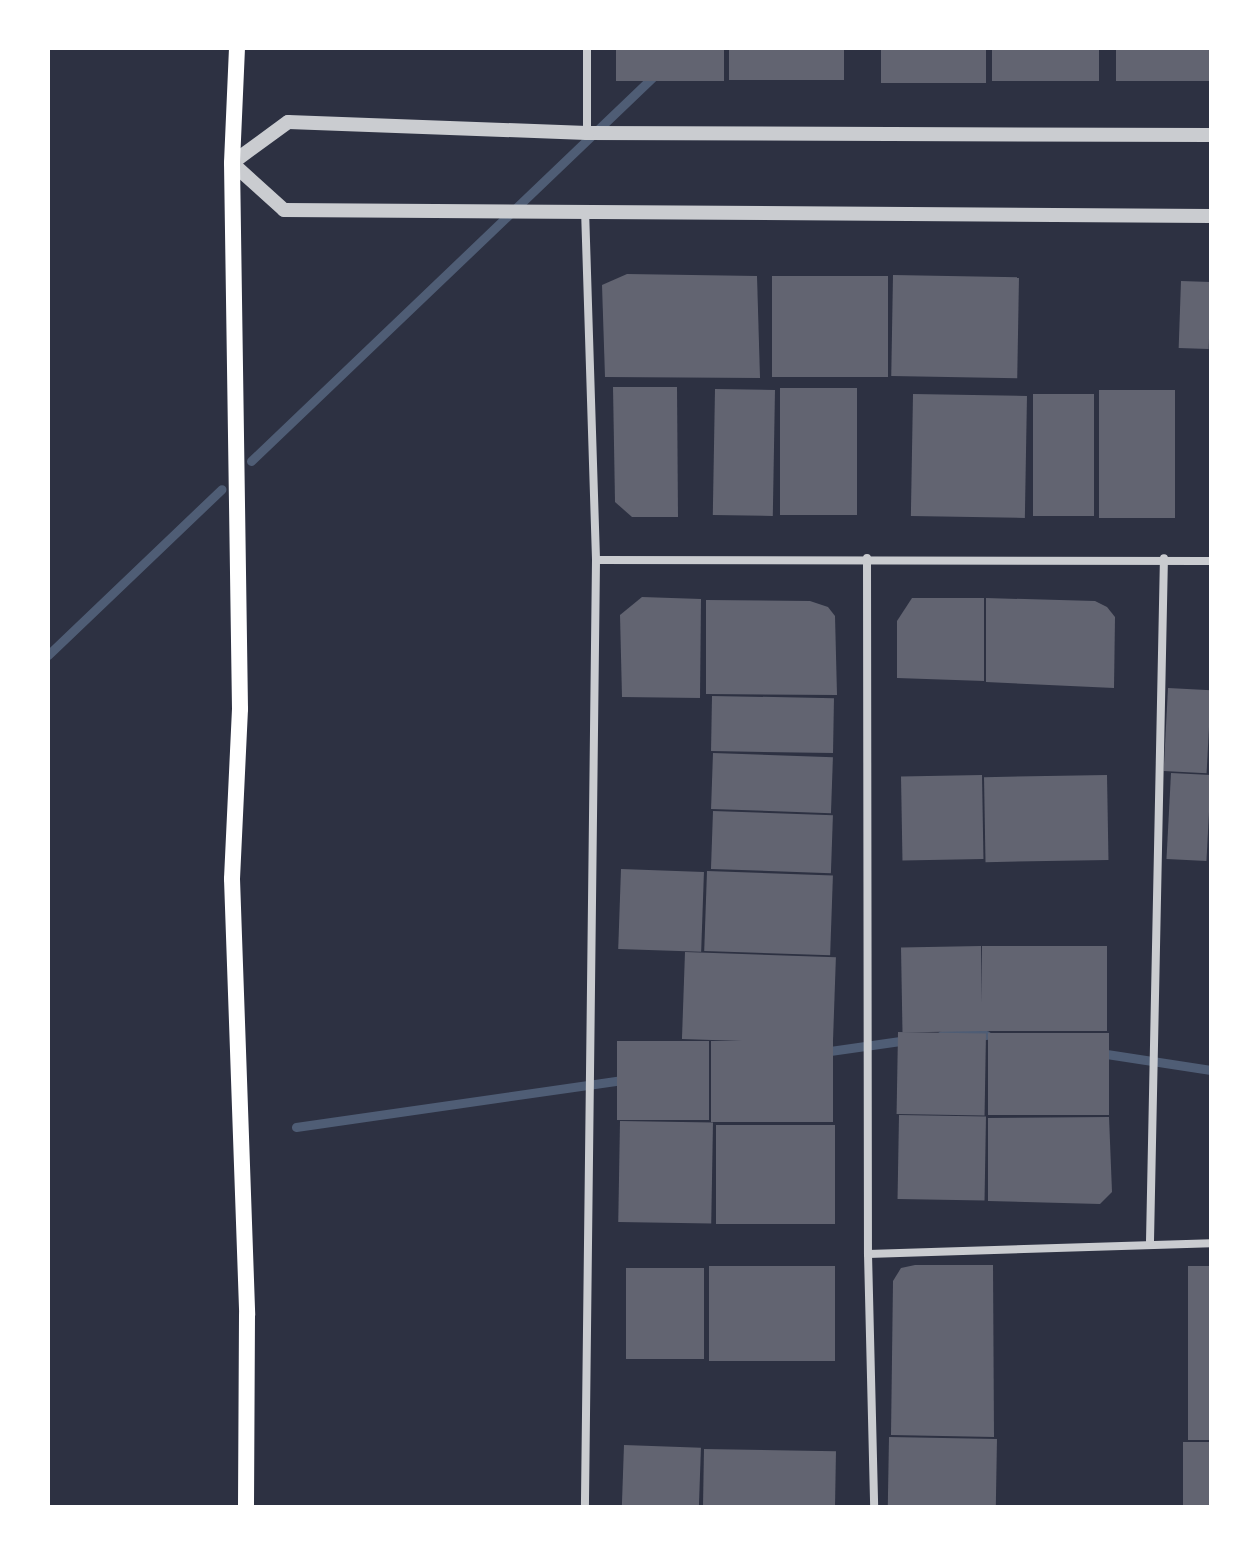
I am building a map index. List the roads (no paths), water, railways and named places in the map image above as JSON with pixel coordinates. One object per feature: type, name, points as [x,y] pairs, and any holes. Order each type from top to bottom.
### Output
[{"type":"main road","points":[[237,48],[232,163],[240,709],[232,879],[247,1315],[246,1507]]},
{"type":"street","points":[[587,48],[587,133]]},
{"type":"street","points":[[1211,135],[587,133],[288,122],[232,163],[284,210],[585,209],[1211,216]]},
{"type":"street","points":[[585,209],[596,560],[585,1507]]},
{"type":"street","points":[[867,558],[868,1254],[874,1507]]},
{"type":"street","points":[[596,560],[1164,558],[1211,561]]},
{"type":"street","points":[[1150,1241],[1164,558]]},
{"type":"street","points":[[868,1254],[1150,1241],[1211,1243]]},
{"type":"waterway","points":[[251,461],[655,75]]},
{"type":"waterway","points":[[48,655],[222,489]]},
{"type":"waterway","points":[[942,1035],[986,1035]]},
{"type":"waterway","points":[[823,1052],[907,1040]]},
{"type":"waterway","points":[[1100,1053],[1211,1070]]},
{"type":"waterway","points":[[296,1127],[630,1079]]}]
